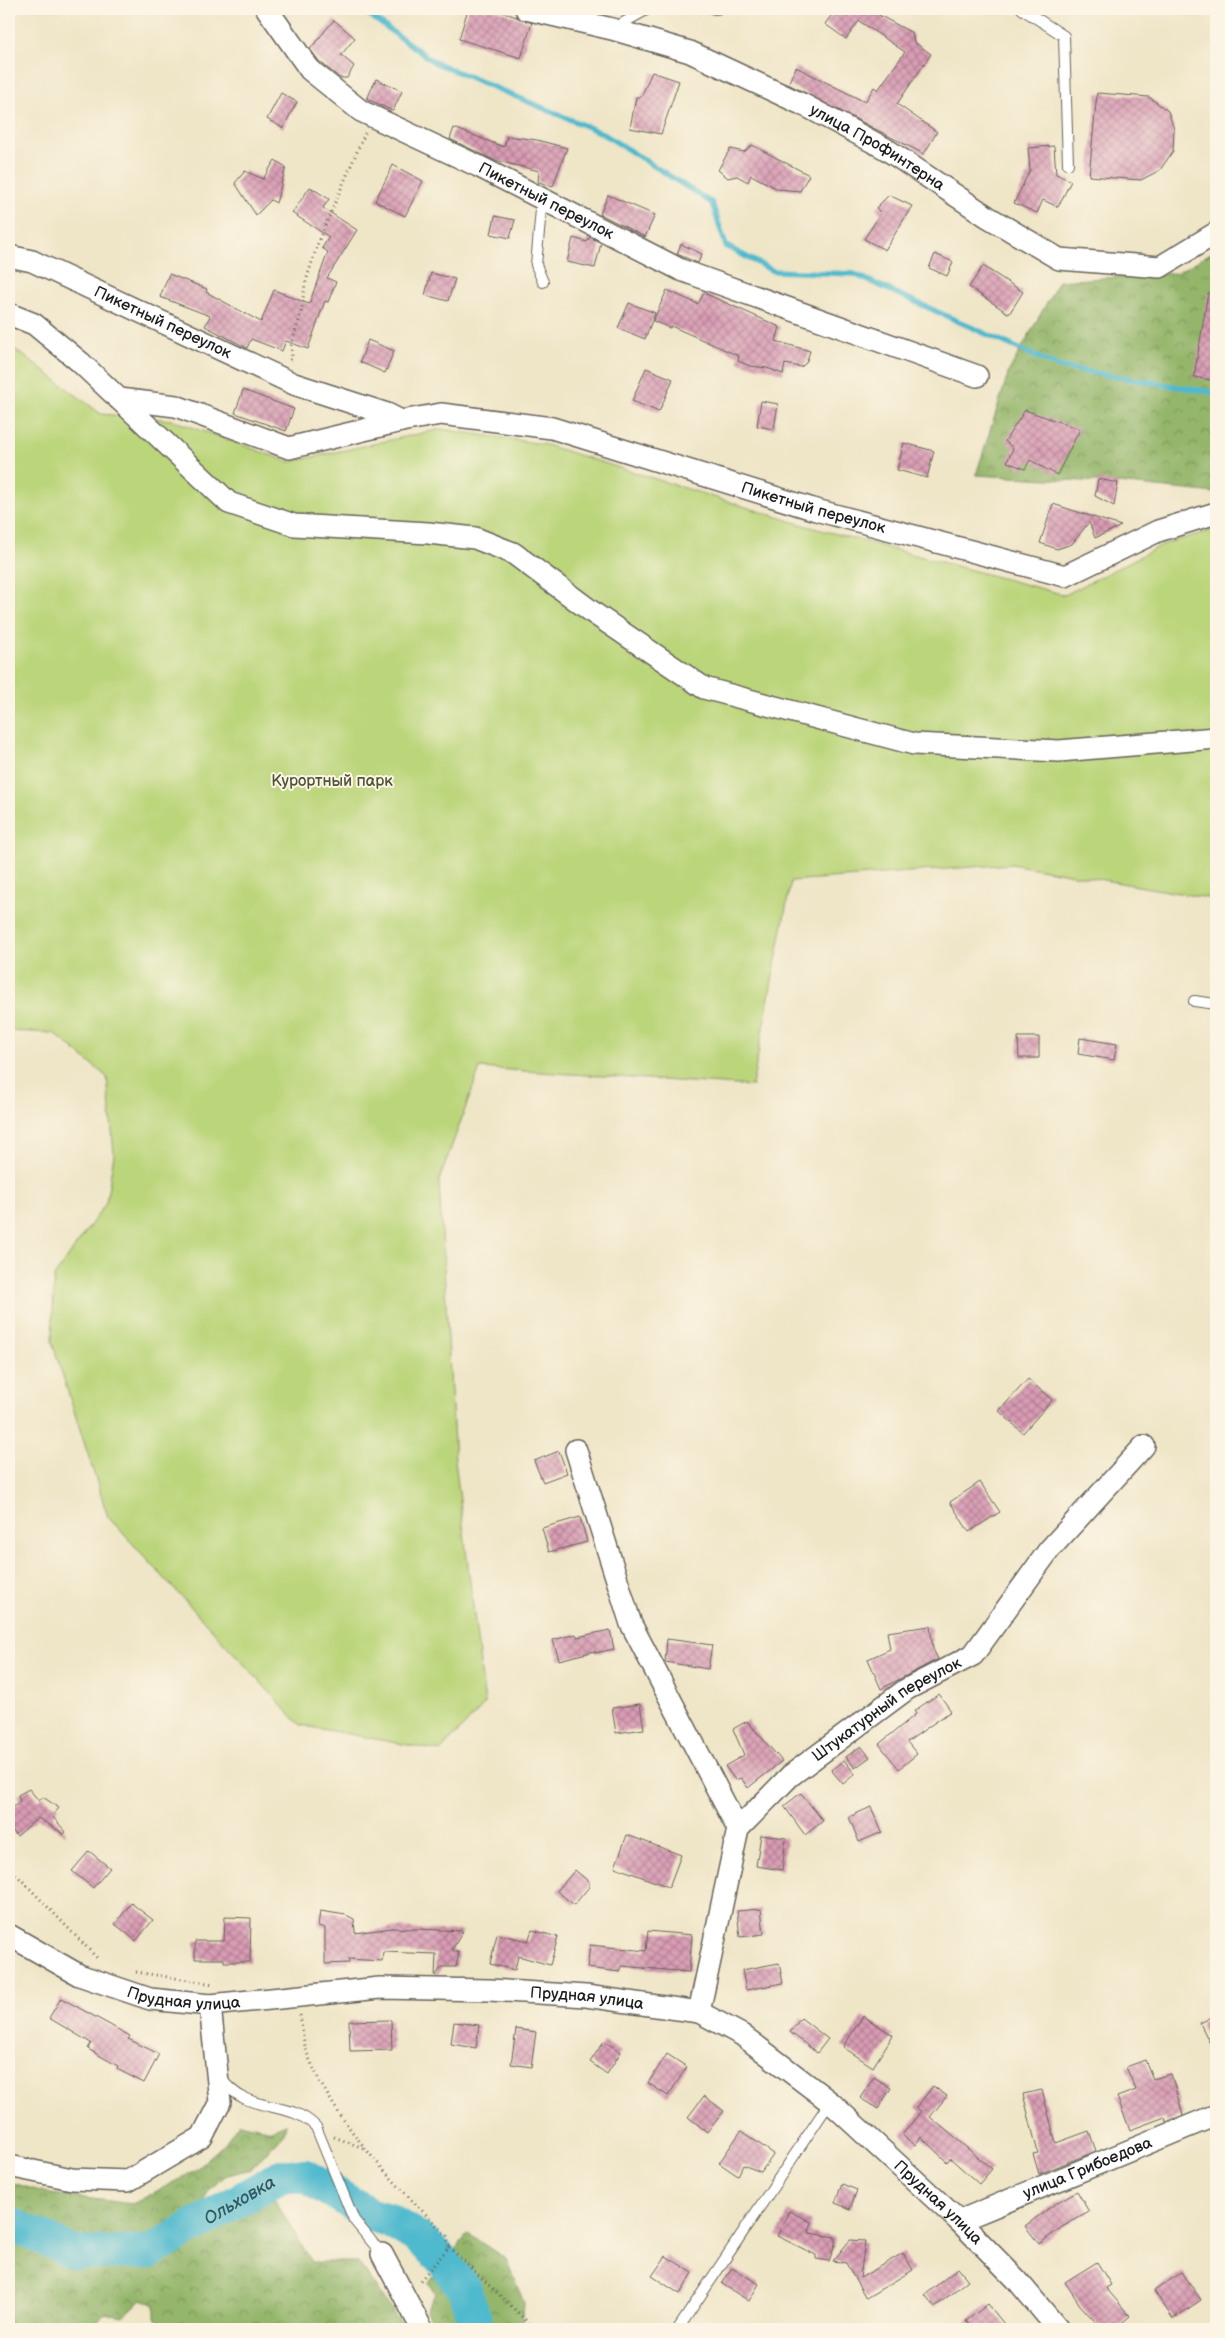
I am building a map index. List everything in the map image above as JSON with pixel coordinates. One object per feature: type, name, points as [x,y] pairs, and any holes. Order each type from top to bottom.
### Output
[{"type":"street","name":"Пикетный переулок","points":[[267,9],[310,70],[361,111],[372,117],[542,198],[681,270],[977,376]]},
{"type":"street","name":"улица Профинтерна","points":[[526,9],[690,52],[806,106],[886,149],[988,217],[1059,258],[1160,267],[1216,233]]},
{"type":"street","name":"Пикетный переулок","points":[[9,256],[32,260],[294,384],[388,414],[400,421]]},
{"type":"street","points":[[9,314],[34,324],[119,399],[229,504],[294,525],[428,533],[475,538],[513,553],[594,614],[704,688],[914,744],[1059,751],[1216,738]]},
{"type":"street","name":"Пикетный переулок","points":[[119,399],[176,406],[289,448],[400,421],[441,414],[552,428],[816,510],[1065,576],[1158,531],[1216,513]]},
{"type":"street","name":"Штукатурный переулок","points":[[738,1829],[790,1776],[908,1689],[973,1655],[1049,1550],[1144,1446]]},
{"type":"street","points":[[576,1450],[631,1624],[738,1829],[699,2012]]},
{"type":"street","name":"Прудная улица","points":[[9,1935],[79,1975],[150,1999],[210,2005],[380,1988],[490,1990],[586,1996],[699,2012],[742,2035],[830,2102],[959,2221],[1017,2280],[1058,2329]]},
{"type":"street","points":[[9,2166],[72,2178],[128,2181],[202,2137],[220,2102],[210,2005]]},
{"type":"street","name":"улица Грибоедова","points":[[959,2221],[1216,2115]]},
{"type":"street","points":[[382,2254],[422,2329]]},
{"type":"lane","points":[[612,30],[648,9]]},
{"type":"lane","points":[[1022,9],[1064,36],[1068,164]]},
{"type":"lane","points":[[542,198],[536,265],[543,282]]},
{"type":"lane","points":[[1194,1002],[1216,1004]]},
{"type":"lane","points":[[216,2070],[226,2085],[241,2098],[295,2112],[310,2120],[316,2127],[354,2220],[382,2254]]},
{"type":"lane","points":[[678,2329],[830,2102]]},
{"type":"path","points":[[292,357],[291,346],[301,313],[305,284],[319,240],[372,117]]},
{"type":"path","points":[[9,1867],[100,1961]]},
{"type":"path","points":[[135,1972],[220,1985]]},
{"type":"path","points":[[296,1995],[306,2051],[325,2091],[366,2149],[384,2171],[446,2236],[449,2247],[535,2329]]},
{"type":"path","points":[[316,2127],[336,2138],[366,2149]]},
{"type":"path","points":[[419,2282],[449,2247]]},
{"type":"green space","points":[[1216,250],[1216,493],[1118,483],[976,475],[1009,371],[1059,281],[1177,273]]},
{"type":"green space","name":"Курортный парк","points":[[9,347],[12,347],[101,414],[172,420],[290,462],[441,429],[543,444],[810,527],[1065,595],[1164,544],[1216,529],[1216,927],[1213,899],[1011,864],[791,881],[752,1086],[480,1068],[439,1181],[455,1460],[485,1704],[440,1751],[300,1725],[108,1517],[52,1342],[54,1277],[106,1203],[114,1154],[107,1077],[54,1033],[9,1031]]},
{"type":"green space","points":[[239,2123],[271,2130],[286,2124],[284,2133],[251,2169],[224,2176],[208,2192],[201,2207],[204,2230],[227,2221],[271,2194],[312,2262],[358,2262],[405,2329],[169,2329],[155,2318],[155,2305],[142,2299],[123,2317],[105,2313],[96,2324],[98,2329],[9,2329],[9,2182],[51,2194],[133,2204],[194,2171],[224,2144]]},
{"type":"green space","points":[[468,2234],[506,2259],[524,2303],[522,2329],[435,2329],[426,2310],[435,2294],[429,2282]]},
{"type":"building","points":[[468,9],[495,9],[532,23],[521,58],[459,39]]},
{"type":"building","points":[[836,9],[868,9],[912,33],[914,42],[931,54],[897,104],[937,132],[924,154],[788,84],[796,67],[865,102],[874,87],[878,90],[905,52],[859,21],[846,39],[825,24]]},
{"type":"building","points":[[334,20],[355,38],[341,55],[354,66],[347,78],[340,78],[319,61],[310,49]]},
{"type":"building","points":[[652,72],[679,81],[661,134],[630,128],[636,97],[641,97]]},
{"type":"building","points":[[376,79],[402,91],[393,111],[367,99]]},
{"type":"building","points":[[281,93],[297,102],[283,128],[267,119]]},
{"type":"building","points":[[1097,93],[1149,97],[1168,111],[1174,129],[1173,151],[1160,170],[1141,180],[1089,176]]},
{"type":"building","points":[[454,128],[504,147],[507,136],[537,140],[567,148],[553,186],[538,182],[539,171],[494,160],[450,139]]},
{"type":"building","points":[[752,145],[809,175],[800,191],[778,189],[751,175],[748,182],[737,176],[728,178],[718,170],[730,149],[744,152]]},
{"type":"building","points":[[1054,146],[1056,174],[1071,181],[1058,207],[1043,200],[1037,213],[1014,203],[1030,170],[1028,148]]},
{"type":"building","points":[[275,160],[286,167],[276,203],[271,200],[256,215],[235,183],[245,171],[263,179]]},
{"type":"building","points":[[393,165],[423,181],[405,216],[375,201]]},
{"type":"building","points":[[310,187],[329,199],[323,208],[357,230],[327,278],[336,282],[328,302],[325,301],[308,349],[286,341],[282,351],[251,339],[247,348],[205,326],[210,316],[160,297],[169,274],[207,289],[206,292],[261,322],[274,290],[309,304],[328,252],[322,248],[329,237],[292,213]]},
{"type":"building","points":[[608,195],[655,215],[645,237],[600,214]]},
{"type":"building","points":[[889,195],[912,206],[885,250],[864,239],[881,213],[876,208]]},
{"type":"building","points":[[495,216],[515,220],[510,238],[491,234]]},
{"type":"building","points":[[590,237],[601,243],[595,268],[567,262],[573,238],[587,242]]},
{"type":"building","points":[[681,244],[702,254],[698,263],[677,254]]},
{"type":"building","points":[[935,254],[953,262],[947,276],[929,268]]},
{"type":"building","points":[[983,266],[1023,292],[1009,314],[969,287]]},
{"type":"building","points":[[431,273],[455,279],[448,301],[425,295]]},
{"type":"building","points":[[667,290],[698,304],[704,293],[780,327],[776,341],[810,351],[806,363],[801,367],[785,364],[783,374],[767,368],[750,366],[738,361],[739,356],[671,326],[670,328],[653,321]]},
{"type":"building","points":[[1208,293],[1216,294],[1216,381],[1194,377]]},
{"type":"building","points":[[629,303],[655,313],[645,339],[618,328]]},
{"type":"building","points":[[368,340],[394,351],[385,373],[360,362]]},
{"type":"building","points":[[646,368],[673,379],[659,412],[632,401]]},
{"type":"building","points":[[243,390],[294,409],[286,431],[235,413]]},
{"type":"building","points":[[761,401],[778,404],[774,429],[757,426]]},
{"type":"building","points":[[1025,410],[1080,429],[1057,475],[1030,460],[1025,469],[1007,462],[1013,448],[1005,441]]},
{"type":"building","points":[[904,443],[934,451],[927,478],[897,470]]},
{"type":"building","points":[[1098,479],[1118,483],[1114,506],[1095,496]]},
{"type":"building","points":[[1053,504],[1121,526],[1095,538],[1089,522],[1072,544],[1057,549],[1040,543]]},
{"type":"building","points":[[1018,1037],[1039,1037],[1039,1058],[1019,1058]]},
{"type":"building","points":[[1080,1038],[1117,1044],[1114,1060],[1078,1054]]},
{"type":"building","points":[[1028,1379],[1052,1400],[1023,1433],[999,1411]]},
{"type":"building","points":[[559,1451],[567,1473],[543,1482],[534,1461]]},
{"type":"building","points":[[980,1482],[1000,1512],[969,1532],[950,1502]]},
{"type":"building","points":[[580,1517],[587,1542],[549,1552],[542,1528]]},
{"type":"building","points":[[930,1626],[933,1649],[938,1659],[881,1689],[868,1659],[890,1649],[887,1632]]},
{"type":"building","points":[[610,1630],[614,1649],[595,1653],[595,1651],[559,1660],[553,1640],[576,1634],[577,1637]]},
{"type":"building","points":[[667,1639],[712,1645],[708,1669],[665,1662]]},
{"type":"building","points":[[939,1694],[951,1711],[907,1742],[917,1754],[899,1769],[879,1744],[916,1714],[914,1711]]},
{"type":"building","points":[[640,1704],[644,1729],[616,1733],[612,1708]]},
{"type":"building","points":[[747,1721],[782,1761],[748,1788],[741,1778],[735,1780],[725,1766],[744,1755],[733,1729]]},
{"type":"building","points":[[861,1746],[870,1757],[855,1768],[846,1757]]},
{"type":"building","points":[[844,1760],[855,1774],[843,1784],[831,1770]]},
{"type":"building","points":[[29,1789],[39,1801],[43,1797],[59,1808],[52,1816],[66,1832],[64,1834],[38,1818],[17,1836],[9,1827],[9,1810],[20,1802],[18,1795]]},
{"type":"building","points":[[801,1793],[823,1821],[805,1835],[784,1806]]},
{"type":"building","points":[[871,1807],[882,1832],[859,1842],[849,1817]]},
{"type":"building","points":[[627,1835],[681,1855],[669,1887],[615,1867]]},
{"type":"building","points":[[761,1835],[786,1838],[782,1870],[756,1866]]},
{"type":"building","points":[[89,1851],[110,1868],[93,1888],[72,1871]]},
{"type":"building","points":[[575,1870],[589,1882],[589,1887],[574,1905],[557,1891]]},
{"type":"building","points":[[131,1903],[153,1920],[136,1941],[115,1924]]},
{"type":"building","points":[[761,1909],[764,1934],[740,1937],[737,1911]]},
{"type":"building","points":[[320,1911],[346,1915],[354,1919],[355,1933],[392,1928],[463,1931],[452,1950],[459,1953],[456,1967],[442,1967],[435,1976],[436,1954],[383,1952],[382,1961],[348,1959],[349,1963],[325,1964],[325,1928],[318,1926]]},
{"type":"building","points":[[225,1917],[251,1918],[250,1962],[224,1962],[224,1959],[195,1959],[195,1941],[224,1941]]},
{"type":"building","points":[[532,1930],[558,1937],[550,1965],[518,1956],[515,1970],[490,1964],[497,1934],[528,1941]]},
{"type":"building","points":[[648,1931],[692,1935],[689,1972],[621,1966],[620,1972],[587,1968],[590,1945],[646,1951]]},
{"type":"building","points":[[779,1963],[783,1983],[746,1990],[742,1970]]},
{"type":"building","points":[[61,1998],[130,2036],[128,2039],[159,2054],[144,2083],[117,2069],[118,2066],[88,2049],[91,2043],[49,2018]]},
{"type":"building","points":[[1216,2015],[1216,2056],[1200,2023]]},
{"type":"building","points":[[863,2016],[893,2035],[873,2067],[843,2047]]},
{"type":"building","points":[[801,2018],[828,2039],[817,2053],[790,2032]]},
{"type":"building","points":[[391,2020],[392,2050],[350,2051],[349,2021]]},
{"type":"building","points":[[454,2022],[479,2025],[476,2048],[451,2044]]},
{"type":"building","points":[[516,2029],[536,2032],[531,2067],[511,2064]]},
{"type":"building","points":[[604,2041],[621,2052],[607,2074],[590,2062]]},
{"type":"building","points":[[667,2054],[687,2067],[668,2096],[648,2083]]},
{"type":"building","points":[[1145,2060],[1153,2079],[1171,2074],[1183,2115],[1166,2122],[1165,2117],[1130,2130],[1117,2097],[1136,2090],[1126,2067]]},
{"type":"building","points":[[874,2077],[891,2088],[878,2109],[860,2098]]},
{"type":"building","points":[[933,2086],[947,2096],[930,2117],[992,2169],[979,2184],[950,2158],[947,2162],[921,2137],[915,2145],[902,2135],[921,2111],[916,2108]]},
{"type":"building","points":[[1042,2090],[1056,2143],[1089,2131],[1096,2151],[1039,2174],[1033,2154],[1038,2153],[1023,2094]]},
{"type":"building","points":[[704,2096],[724,2111],[707,2132],[688,2117]]},
{"type":"building","points":[[741,2131],[774,2154],[761,2172],[743,2165],[738,2176],[719,2163]]},
{"type":"building","points":[[842,2184],[857,2190],[850,2209],[835,2203]]},
{"type":"building","points":[[1077,2191],[1089,2212],[1062,2227],[1039,2244],[1025,2226],[1056,2203]]},
{"type":"building","points":[[789,2211],[811,2222],[809,2233],[835,2237],[835,2244],[829,2261],[816,2259],[816,2255],[777,2236]]},
{"type":"building","points":[[850,2240],[865,2241],[860,2278],[903,2253],[913,2270],[866,2298],[846,2263],[833,2261]]},
{"type":"building","points":[[666,2256],[693,2273],[680,2294],[652,2276]]},
{"type":"building","points":[[1097,2262],[1111,2285],[1106,2288],[1130,2316],[1115,2329],[1102,2329],[1080,2305],[1065,2282]]},
{"type":"building","points":[[732,2268],[759,2284],[749,2301],[722,2284]]},
{"type":"building","points":[[958,2268],[968,2280],[935,2307],[925,2295]]},
{"type":"building","points":[[1182,2272],[1201,2300],[1173,2319],[1154,2291]]},
{"type":"building","points":[[988,2304],[1008,2329],[973,2329],[966,2321]]},
{"type":"waterway","points":[[361,9],[434,62],[602,133],[712,203],[726,246],[773,271],[854,274],[1059,367],[1216,393]]},
{"type":"waterway","name":"Ольховка","points":[[9,2223],[75,2253],[150,2252],[281,2176],[305,2176],[371,2215],[389,2220],[417,2237],[440,2257],[465,2290],[478,2329]]}]
